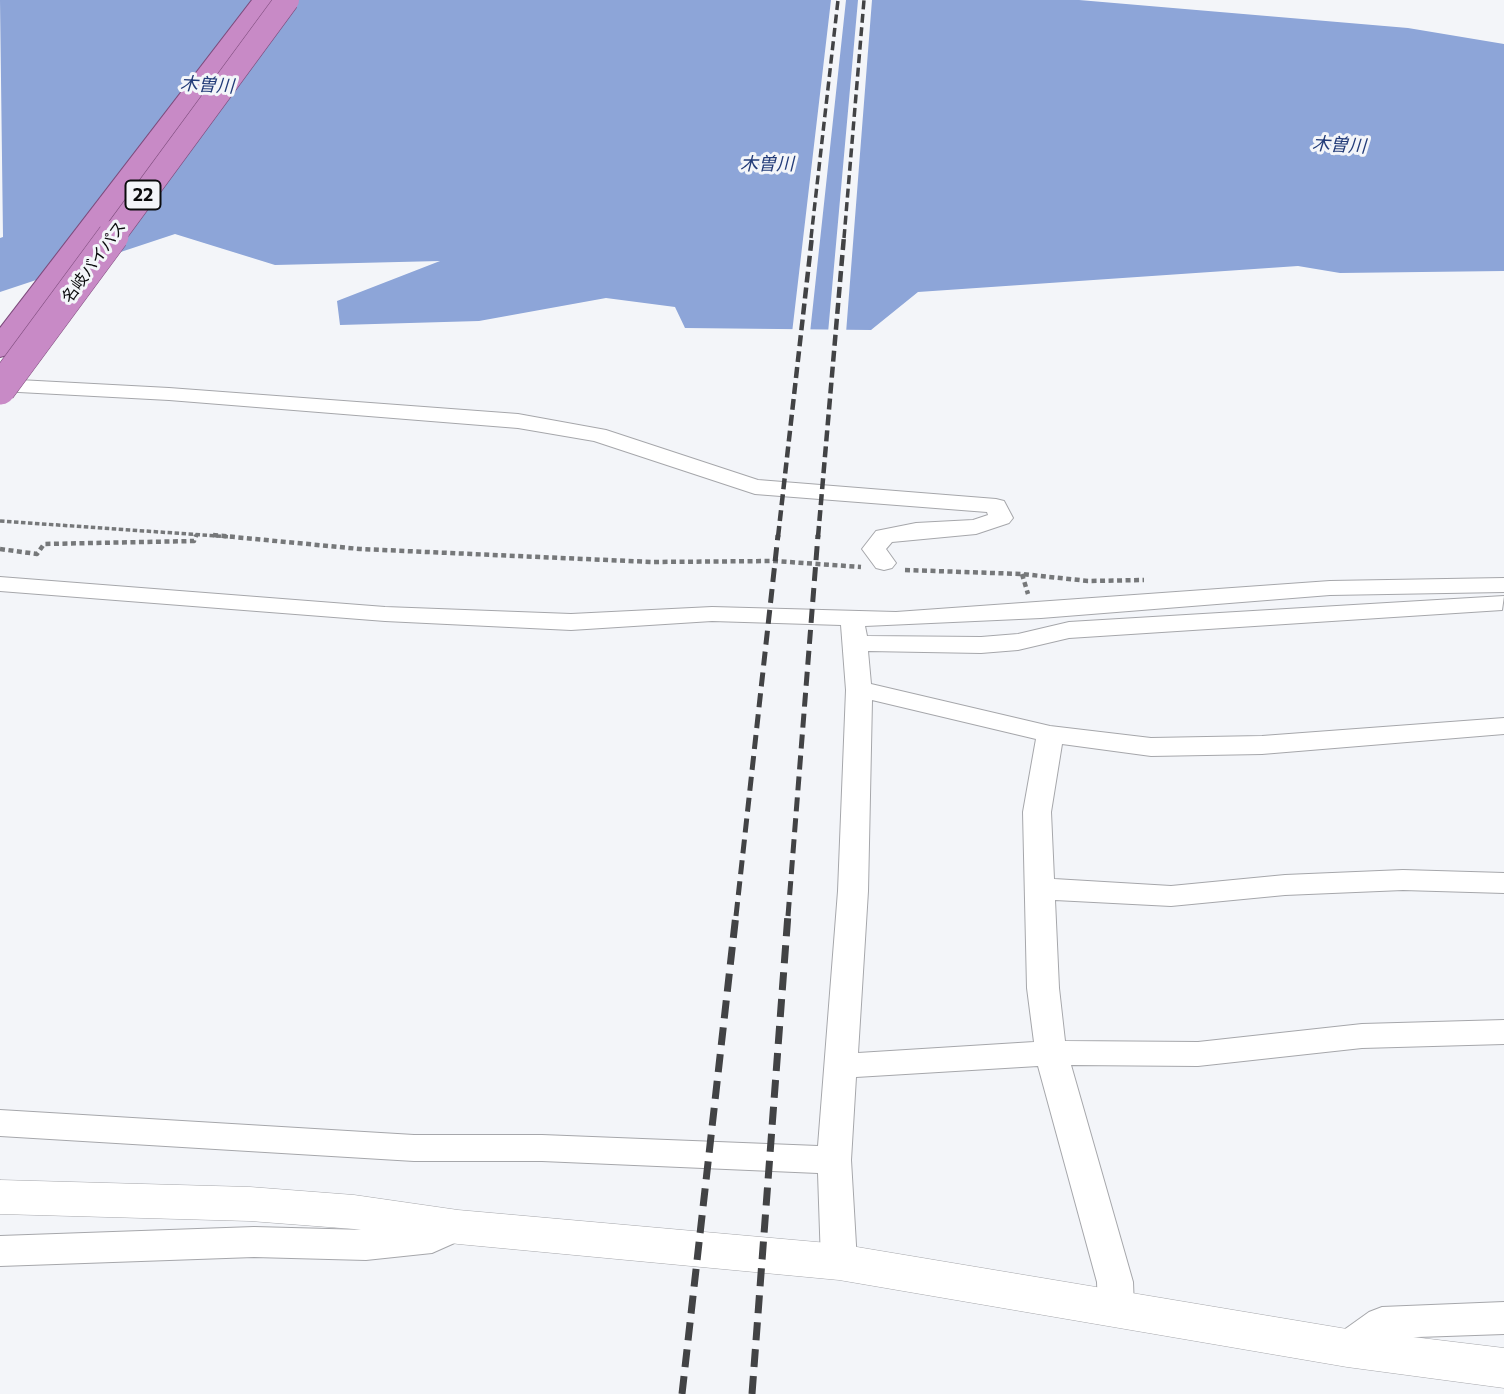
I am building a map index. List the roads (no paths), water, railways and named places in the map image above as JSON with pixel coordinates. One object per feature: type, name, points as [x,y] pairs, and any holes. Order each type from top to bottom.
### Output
[{"type":"highway","name":"名岐バイパス","points":[[0,348],[263,0]]},
{"type":"highway","name":"名岐バイパス","points":[[0,387],[287,0]]},
{"type":"street","points":[[0,387],[169,394],[517,421],[598,435],[755,487],[996,506],[1001,518],[976,527],[916,530],[884,536],[874,549],[884,567]]},
{"type":"street","points":[[0,584],[385,614],[518,620],[571,622],[712,614],[981,645],[1018,642],[1069,630],[1504,603]]},
{"type":"street","points":[[853,632],[1041,611],[1330,588],[1504,585]]},
{"type":"street","points":[[839,1262],[834,1160],[843,1066],[853,891],[859,690],[853,632]]},
{"type":"street","points":[[859,690],[899,696],[1050,734],[1151,747],[1248,745],[1504,726]]},
{"type":"street","points":[[1050,734],[1037,811],[1042,889],[1043,988],[1051,1053],[1115,1282],[1116,1308]]},
{"type":"street","points":[[1042,889],[1171,896],[1285,885],[1403,880],[1480,880],[1504,883]]},
{"type":"street","points":[[843,1066],[1051,1053],[1198,1054],[1362,1036],[1504,1032]]},
{"type":"street","points":[[0,1123],[414,1148],[542,1148],[834,1160]]},
{"type":"street","points":[[0,1197],[250,1204],[354,1212],[458,1227],[839,1262],[1347,1348],[1504,1368]]},
{"type":"street","points":[[0,1251],[254,1242],[366,1245],[432,1238],[458,1227]]},
{"type":"street","points":[[1347,1348],[1382,1323],[1504,1318]]},
{"type":"street","points":[[1437,1359],[1470,1376],[1504,1384]]},
{"type":"water","name":"木曽川","points":[[0,0],[1079,0],[1408,28],[1504,44],[1504,271],[1340,273],[1298,266],[918,292],[871,330],[685,328],[675,307],[606,298],[479,321],[340,325],[337,301],[440,261],[275,265],[175,234],[0,292],[0,238],[3,237]]},
{"type":"railway","points":[[811,238],[838,0]]},
{"type":"railway","points":[[844,238],[864,0]]},
{"type":"railway","points":[[778,537],[812,236]]},
{"type":"railway","points":[[818,537],[844,236]]},
{"type":"railway","points":[[736,916],[778,535]]},
{"type":"railway","points":[[788,916],[818,535]]},
{"type":"railway","points":[[682,1394],[736,914]]},
{"type":"railway","points":[[752,1394],[788,914]]}]
